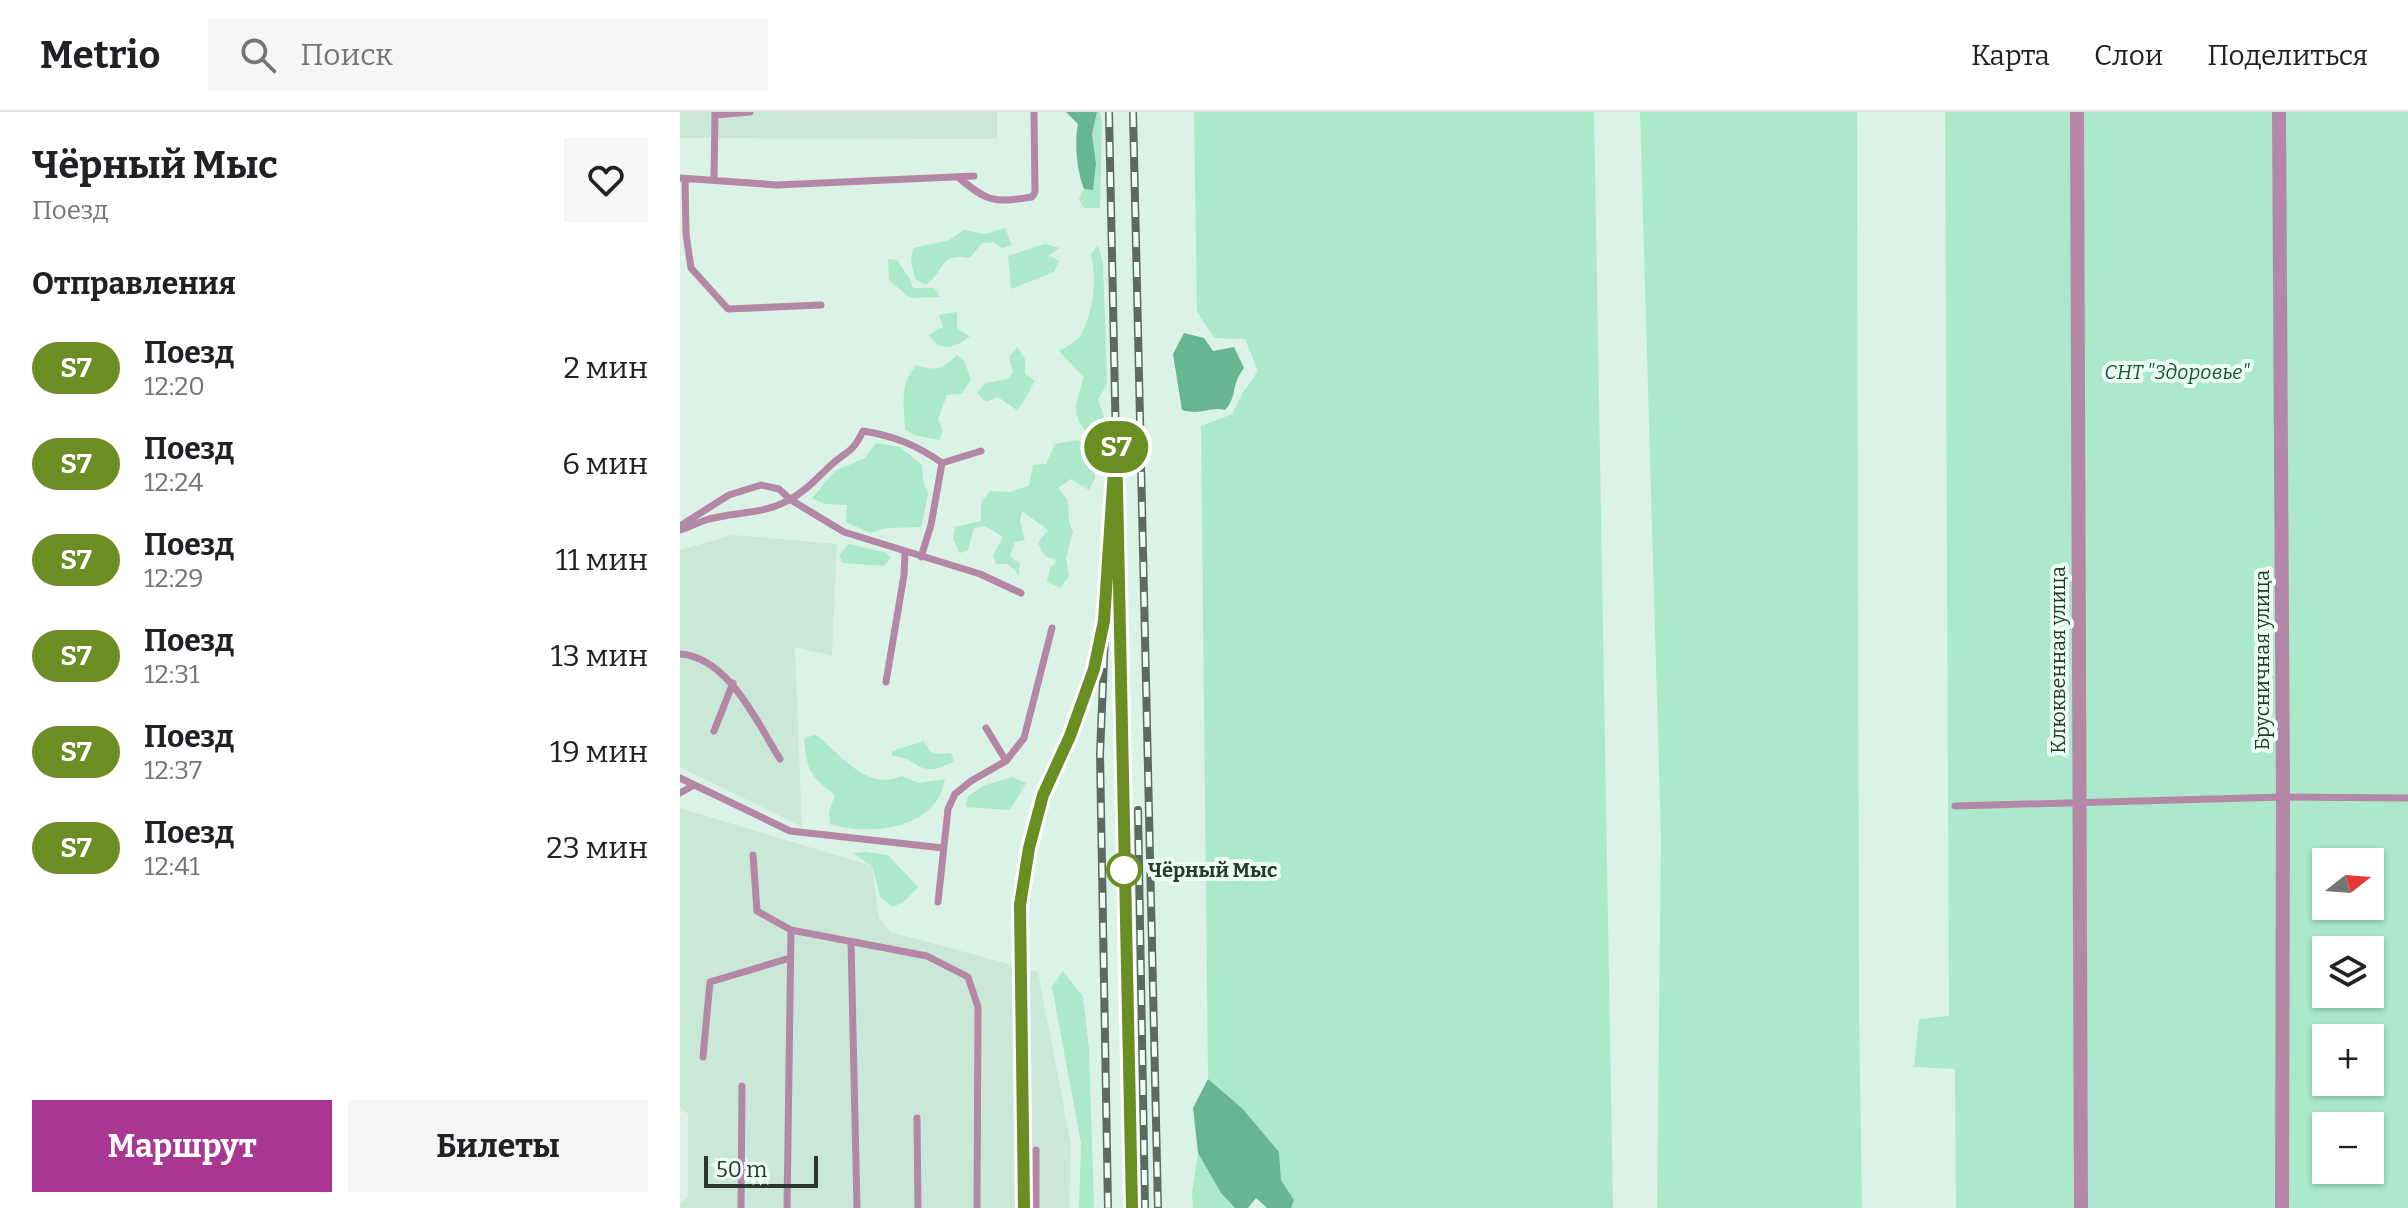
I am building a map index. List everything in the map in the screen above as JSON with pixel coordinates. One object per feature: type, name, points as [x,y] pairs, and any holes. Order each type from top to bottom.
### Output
[{"type":"street","name":"Клюквенная улица","points":[[2077,112],[2081,1208]]},
{"type":"street","name":"Брусничная улица","points":[[2279,112],[2282,1208]]},
{"type":"lane","points":[[714,180],[715,113],[750,112]]},
{"type":"lane","points":[[958,177],[978,194],[1005,202],[1032,197],[1035,192],[1034,112]]},
{"type":"lane","points":[[821,305],[728,309],[691,268],[683,178],[777,185],[974,176]]},
{"type":"lane","points":[[680,528],[710,519],[742,515],[791,500],[855,448],[863,431],[888,435],[916,445],[942,463]]},
{"type":"lane","points":[[942,463],[981,451]]},
{"type":"lane","points":[[921,557],[931,525],[942,463]]},
{"type":"lane","points":[[680,528],[729,495],[761,485],[779,489],[791,500],[844,532],[980,574],[1021,593]]},
{"type":"lane","points":[[886,682],[905,552]]},
{"type":"lane","points":[[938,902],[948,809],[955,794],[1006,761],[1024,738],[1052,628]]},
{"type":"lane","points":[[680,654],[692,655],[733,683],[780,759]]},
{"type":"lane","points":[[714,731],[733,683]]},
{"type":"lane","points":[[986,728],[1006,761]]},
{"type":"lane","points":[[680,778],[790,831],[943,848]]},
{"type":"lane","points":[[680,793],[694,785]]},
{"type":"lane","points":[[1955,806],[2283,797],[2408,798]]},
{"type":"lane","points":[[753,855],[757,911],[791,930],[927,956],[968,977],[978,1007],[977,1208]]},
{"type":"lane","points":[[787,1208],[791,930]]},
{"type":"lane","points":[[851,942],[857,1208]]},
{"type":"lane","points":[[703,1057],[710,982],[790,958]]},
{"type":"lane","points":[[741,1208],[742,1086]]},
{"type":"lane","points":[[917,1118],[918,1208]]},
{"type":"lane","points":[[1036,1150],[1036,1208]]},
{"type":"shaded area","points":[[680,112],[997,112],[997,139],[680,138]]},
{"type":"shaded area","points":[[1066,112],[1097,112],[1092,134],[1096,164],[1093,190],[1084,189],[1077,157],[1078,124]]},
{"type":"shaded area","points":[[1184,333],[1204,338],[1213,351],[1234,347],[1244,368],[1225,410],[1182,410],[1173,354]]},
{"type":"shaded area","points":[[733,535],[837,544],[832,655],[795,648],[802,827],[680,767],[680,550]]},
{"type":"shaded area","points":[[680,808],[872,866],[879,919],[891,932],[1038,972],[1071,1144],[1069,1208],[680,1208],[688,1197],[688,1114],[680,1107]]},
{"type":"shaded area","points":[[1208,1079],[1242,1108],[1279,1152],[1281,1180],[1294,1200],[1291,1208],[1267,1208],[1256,1198],[1248,1208],[1235,1208],[1221,1193],[1198,1153],[1193,1108]]},
{"type":"green space","points":[[1097,112],[1100,112],[1102,122],[1100,208],[1084,208],[1079,199],[1084,189],[1093,190],[1096,164],[1092,134]]},
{"type":"green space","points":[[1194,112],[1594,112],[1613,1208],[1291,1208],[1294,1200],[1281,1180],[1279,1152],[1242,1108],[1208,1079],[1201,426],[1232,414],[1258,371],[1245,339],[1214,338],[1197,312]]},
{"type":"green space","points":[[1640,112],[1857,112],[1862,1208],[1657,1208],[1661,838]]},
{"type":"green space","name":"СНТ \"Здоровье\"","points":[[1945,112],[2408,112],[2408,1208],[1956,1208],[1955,1069],[1914,1067],[1919,1019],[1949,1016]]},
{"type":"green space","points":[[1005,228],[1012,245],[1002,248],[993,242],[982,243],[970,258],[947,260],[926,285],[915,279],[911,261],[913,248],[949,240],[964,230],[985,234]]},
{"type":"green space","points":[[1045,244],[1060,248],[1049,255],[1059,261],[1054,272],[1011,289],[1008,256]]},
{"type":"green space","points":[[1098,245],[1103,263],[1107,384],[1098,400],[1105,419],[1104,430],[1090,435],[1079,421],[1076,408],[1084,377],[1059,351],[1078,338],[1085,327],[1094,285],[1091,254]]},
{"type":"green space","points":[[888,259],[897,260],[913,288],[934,288],[940,297],[910,298],[889,280]]},
{"type":"green space","points":[[957,312],[957,329],[970,336],[948,347],[933,341],[929,335],[943,327],[939,315]]},
{"type":"green space","points":[[1017,347],[1025,359],[1025,374],[1035,381],[1018,411],[998,397],[986,402],[977,393],[986,383],[1008,379],[1013,372],[1009,357]]},
{"type":"green space","points":[[957,355],[964,361],[971,379],[962,394],[947,395],[938,419],[943,431],[939,440],[914,435],[905,429],[907,379],[917,365],[939,368]]},
{"type":"green space","points":[[1078,440],[1092,448],[1095,478],[1089,490],[1071,479],[1058,488],[1068,501],[1073,532],[1066,558],[1069,576],[1060,588],[1047,582],[1050,568],[1057,561],[1045,556],[1038,543],[1048,530],[1022,511],[1020,521],[1025,540],[1015,542],[1010,556],[1020,564],[1019,575],[1008,564],[996,564],[993,555],[1003,537],[985,526],[974,528],[968,550],[960,553],[953,539],[955,527],[981,521],[981,503],[990,491],[1010,492],[1029,486],[1033,465],[1046,464],[1055,444]]},
{"type":"green space","points":[[876,443],[900,447],[922,465],[928,494],[921,527],[887,528],[870,533],[846,522],[847,505],[824,504],[812,498],[835,471],[865,458]]},
{"type":"green space","points":[[849,544],[884,552],[891,558],[884,566],[843,563],[839,555]]},
{"type":"green space","points":[[815,734],[865,775],[889,780],[902,776],[919,783],[945,779],[940,796],[930,809],[900,825],[863,829],[830,824],[829,812],[835,795],[811,772],[807,759],[804,739]]},
{"type":"green space","points":[[923,741],[933,754],[951,753],[954,762],[928,769],[892,756],[892,751]]},
{"type":"green space","points":[[1012,777],[1026,783],[1010,810],[966,807],[968,796],[983,786]]},
{"type":"green space","points":[[853,853],[888,855],[918,887],[906,900],[893,907],[881,898],[872,866]]},
{"type":"green space","points":[[1063,971],[1083,997],[1089,1049],[1094,1208],[1079,1208],[1081,1143],[1052,987]]},
{"type":"green space","points":[[1198,1153],[1221,1193],[1235,1208],[1193,1208]]},
{"type":"railway","points":[[1109,112],[1132,1208]]},
{"type":"railway","points":[[1133,112],[1158,1208]]},
{"type":"railway","points":[[1108,563],[1100,754],[1108,1208]]},
{"type":"railway","points":[[1024,1208],[1020,905],[1029,848],[1043,795],[1070,736],[1097,656]]},
{"type":"railway","points":[[1138,810],[1145,1208]]},
{"type":"train","name":"S7","points":[[1024,1208],[1020,905],[1029,848],[1043,795],[1070,736],[1094,669],[1104,621],[1116,440],[1132,1208]]},
{"type":"place","name":"Чёрный Мыс","points":[[1124,870]]}]
